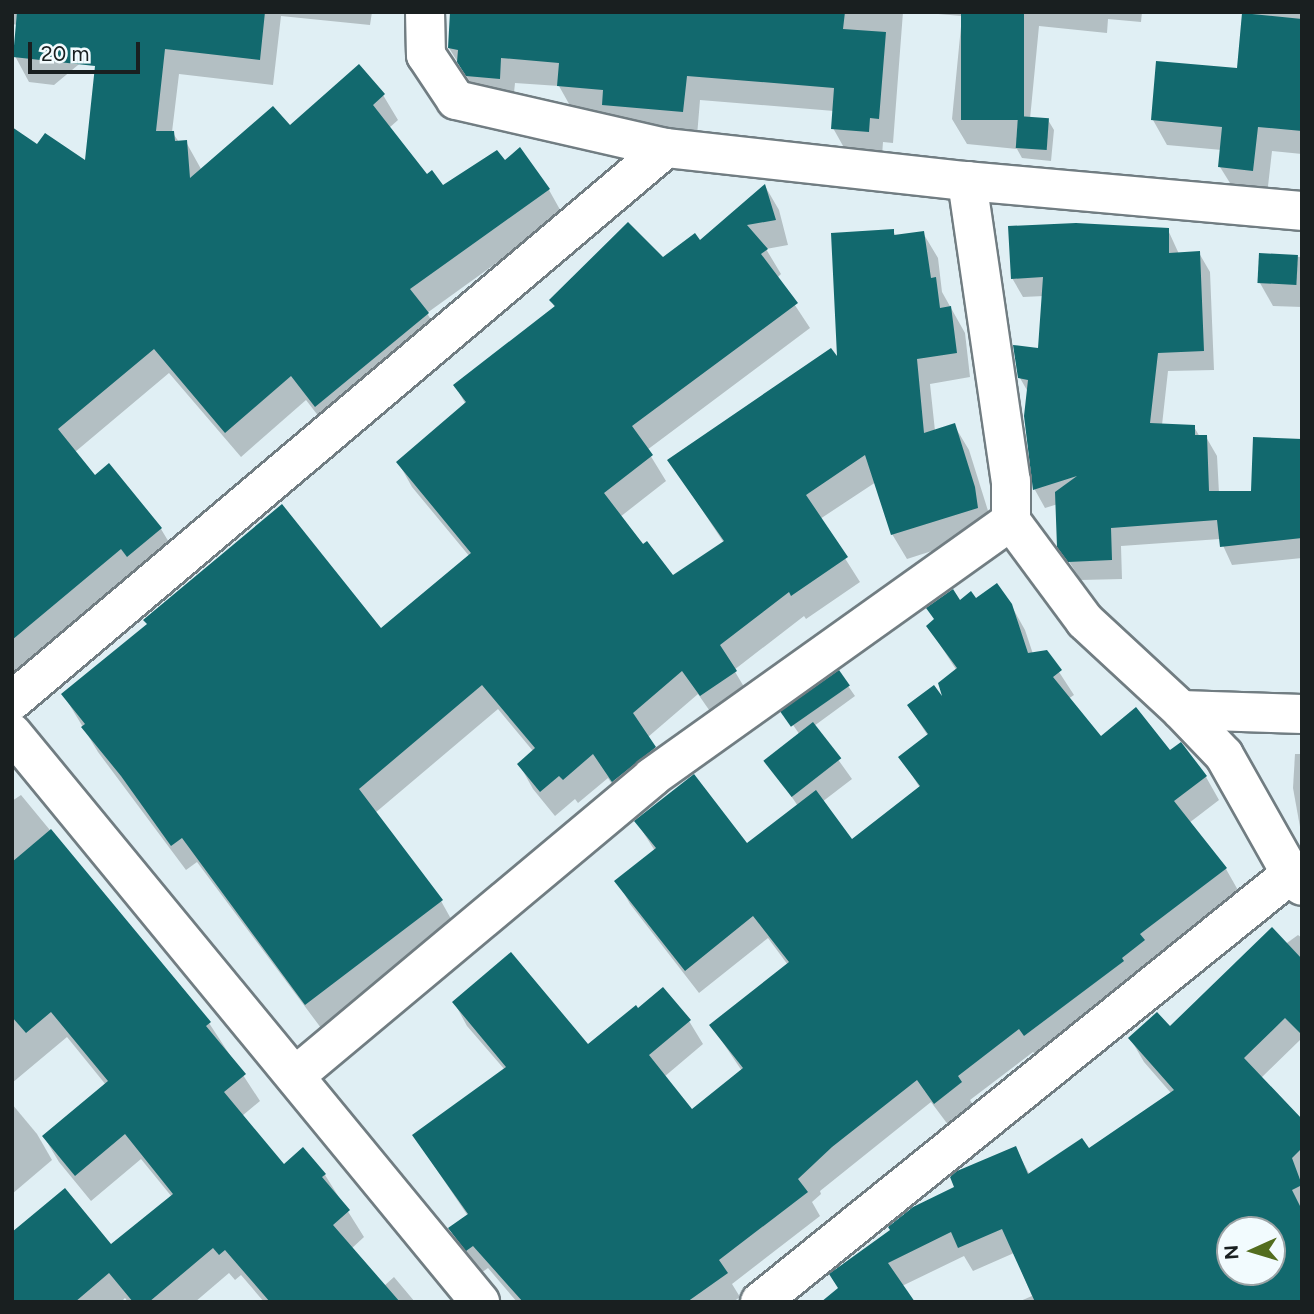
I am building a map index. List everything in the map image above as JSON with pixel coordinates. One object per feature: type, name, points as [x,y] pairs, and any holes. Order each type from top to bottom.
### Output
[{"type":"street","points":[[425,12],[426,55],[456,100],[666,148],[967,181],[1302,211]]},
{"type":"street","points":[[12,701],[666,148]]},
{"type":"street","points":[[760,1302],[1297,880],[1224,755],[1181,710],[1085,621],[1011,520],[1011,481],[967,181]]},
{"type":"street","points":[[295,1076],[652,777],[1011,520]]},
{"type":"street","points":[[1181,710],[1302,714]]},
{"type":"street","points":[[12,733],[480,1302]]},
{"type":"building","points":[[17,12],[265,12],[260,60],[165,49],[156,131],[174,131],[175,141],[187,140],[190,178],[273,106],[290,125],[359,64],[385,94],[373,105],[427,174],[432,170],[443,185],[497,150],[505,160],[520,147],[550,189],[410,289],[429,313],[315,407],[291,376],[225,433],[154,349],[58,429],[95,475],[109,463],[162,528],[127,557],[121,549],[12,640],[12,127],[37,144],[45,133],[85,160],[95,66],[13,57]]},
{"type":"building","points":[[450,12],[845,12],[843,29],[886,32],[879,119],[870,118],[869,132],[831,129],[834,88],[687,76],[683,112],[602,105],[603,90],[557,86],[559,63],[501,58],[500,79],[466,76],[457,62],[458,50],[448,48]]},
{"type":"building","points":[[961,12],[1024,12],[1024,120],[961,120]]},
{"type":"building","points":[[1242,13],[1302,19],[1302,131],[1258,127],[1253,171],[1218,167],[1222,127],[1151,120],[1156,61],[1237,68]]},
{"type":"building","points":[[1018,116],[1049,118],[1047,150],[1016,148]]},
{"type":"building","points":[[765,184],[776,220],[747,225],[768,249],[761,254],[798,303],[632,426],[653,455],[604,493],[643,544],[647,541],[673,575],[724,541],[667,460],[831,348],[837,356],[831,233],[894,229],[894,235],[924,231],[931,278],[936,277],[940,308],[951,306],[957,353],[917,359],[924,433],[955,423],[975,487],[978,508],[891,535],[865,455],[806,495],[848,557],[791,596],[789,592],[720,645],[737,671],[700,696],[682,671],[633,713],[656,747],[612,782],[593,754],[563,780],[559,776],[540,792],[517,764],[535,748],[482,685],[359,789],[443,900],[305,1005],[182,838],[171,846],[121,776],[81,727],[85,724],[61,694],[147,624],[143,620],[282,504],[381,628],[471,553],[396,462],[466,402],[453,385],[555,306],[549,300],[628,222],[663,257],[695,233],[700,240]]},
{"type":"building","points":[[1076,223],[1169,228],[1169,253],[1200,251],[1204,351],[1158,353],[1150,423],[1195,425],[1195,435],[1207,435],[1209,491],[1251,491],[1253,437],[1302,439],[1302,538],[1220,547],[1217,520],[1111,528],[1112,560],[1068,562],[1057,547],[1055,492],[1077,476],[1033,490],[1024,416],[1028,380],[1018,378],[1013,345],[1038,348],[1043,277],[1011,279],[1008,226]]},
{"type":"building","points":[[1259,253],[1298,255],[1296,285],[1257,283]]},
{"type":"building","points":[[997,583],[1012,604],[1028,653],[1047,650],[1062,670],[1053,677],[1101,736],[1136,707],[1170,750],[1181,742],[1207,776],[1174,801],[1227,868],[1140,934],[1145,940],[1122,958],[1124,961],[1024,1036],[1019,1029],[958,1076],[962,1082],[934,1104],[917,1080],[832,1147],[798,1179],[808,1192],[719,1260],[728,1273],[687,1302],[523,1302],[473,1246],[466,1251],[448,1228],[468,1214],[412,1135],[506,1067],[452,1002],[511,952],[588,1044],[663,987],[691,1020],[649,1055],[692,1109],[743,1068],[709,1025],[789,962],[753,916],[685,971],[614,881],[656,848],[634,821],[694,774],[747,843],[816,790],[852,839],[920,786],[898,757],[928,734],[907,705],[934,685],[942,696],[938,683],[957,668],[926,626],[934,619],[926,608],[953,589],[960,600],[971,591],[976,598]]},
{"type":"building","points":[[839,670],[850,686],[791,727],[780,711]]},
{"type":"building","points":[[813,722],[841,758],[792,797],[763,761]]},
{"type":"building","points":[[51,829],[211,1022],[206,1026],[246,1074],[224,1092],[284,1164],[303,1147],[326,1174],[322,1177],[350,1210],[333,1225],[400,1302],[270,1302],[225,1250],[219,1255],[213,1248],[149,1302],[133,1302],[109,1273],[75,1302],[12,1302],[12,1232],[65,1188],[111,1244],[173,1194],[125,1134],[75,1176],[42,1136],[108,1081],[51,1012],[26,1033],[12,1017],[12,862]]},
{"type":"building","points":[[1272,927],[1302,959],[1302,1035],[1285,1018],[1244,1058],[1302,1119],[1302,1148],[1292,1158],[1302,1185],[1292,1190],[1302,1210],[1302,1302],[1035,1302],[1002,1229],[958,1248],[951,1232],[888,1263],[915,1302],[821,1302],[838,1288],[829,1274],[890,1230],[888,1227],[913,1207],[954,1187],[950,1177],[957,1171],[1016,1146],[1028,1174],[1082,1138],[1089,1148],[1174,1090],[1128,1038],[1157,1012],[1170,1026]]}]
